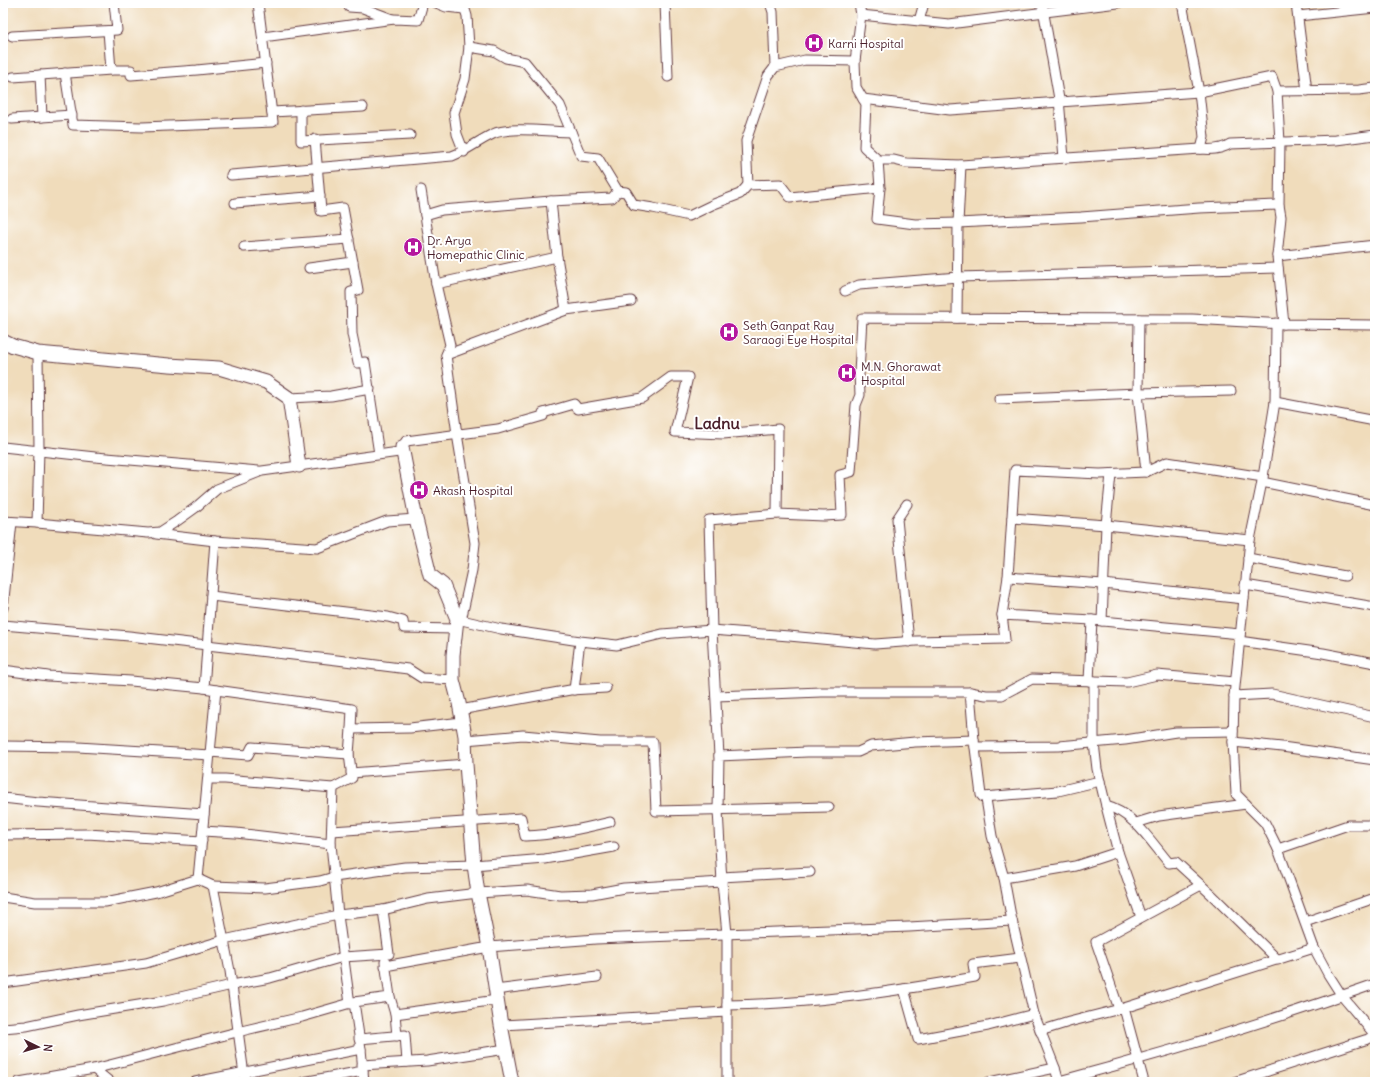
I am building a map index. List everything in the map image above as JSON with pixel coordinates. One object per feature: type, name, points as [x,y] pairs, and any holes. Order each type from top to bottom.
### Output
[{"type":"street","points":[[12,36],[117,30],[114,3]]},
{"type":"street","points":[[65,73],[74,125],[142,127],[273,122],[259,3]]},
{"type":"street","points":[[348,3],[349,7],[363,8],[394,19]]},
{"type":"street","points":[[263,37],[394,19],[418,20],[423,3]]},
{"type":"street","points":[[436,3],[446,8],[463,6],[467,16],[469,47],[465,79],[454,113],[457,134],[464,152]]},
{"type":"street","points":[[665,3],[668,77]]},
{"type":"street","points":[[770,3],[773,12],[775,68]]},
{"type":"street","points":[[859,3],[861,15],[855,61],[856,87],[866,104],[864,147],[878,160],[894,160],[906,163],[961,165],[1200,149],[1208,150],[1224,148],[1230,144],[1336,140],[1375,135]]},
{"type":"street","points":[[919,21],[924,3]]},
{"type":"street","points":[[861,15],[949,24],[1042,8],[1118,3]]},
{"type":"street","points":[[1182,3],[1199,92],[1204,136],[1200,149]]},
{"type":"street","points":[[1296,3],[1307,91]]},
{"type":"street","points":[[1042,8],[1059,102],[1064,158]]},
{"type":"street","points":[[1298,16],[1375,8]]},
{"type":"street","points":[[108,31],[111,70]]},
{"type":"street","points":[[469,47],[494,51],[506,58],[525,62],[560,105],[581,156],[598,158],[618,191]]},
{"type":"street","points":[[748,186],[746,141],[768,76],[775,68],[805,60],[855,61]]},
{"type":"street","points":[[13,76],[111,70],[131,70],[131,75],[266,63]]},
{"type":"street","points":[[40,75],[42,117]]},
{"type":"street","points":[[863,99],[950,110],[1199,92],[1272,77],[1277,91],[1280,142],[1279,205],[1281,217],[1277,256],[1280,324],[1275,402],[1263,479],[1250,540],[1235,682],[1233,742],[1236,794],[1265,823],[1278,849],[1314,948],[1342,996],[1375,1035],[1368,1039],[1234,1082]]},
{"type":"street","points":[[1277,91],[1359,90],[1375,88]]},
{"type":"street","points":[[272,112],[363,107]]},
{"type":"street","points":[[300,110],[301,141],[315,139],[410,135]]},
{"type":"street","points":[[12,119],[72,115]]},
{"type":"street","points":[[231,176],[452,156],[464,152],[494,133],[508,130],[571,132]]},
{"type":"street","points":[[315,139],[321,211],[343,208],[358,290],[351,292],[352,334],[358,363],[366,362],[379,454]]},
{"type":"street","points":[[878,160],[880,188],[877,219],[915,224],[1081,217],[1199,208],[1279,205]]},
{"type":"street","points":[[956,318],[961,165]]},
{"type":"street","points":[[618,191],[626,192],[634,205],[689,216],[740,194],[748,186],[780,184],[790,197],[880,188]]},
{"type":"street","points":[[421,190],[436,284],[450,345],[446,355],[475,543],[472,570],[462,616],[458,622],[453,655],[453,680],[465,740],[474,865],[478,893],[512,1082]]},
{"type":"street","points":[[425,215],[442,210],[551,201],[612,198],[618,191]]},
{"type":"street","points":[[235,203],[320,196]]},
{"type":"street","points":[[551,201],[557,257],[566,310]]},
{"type":"street","points":[[244,247],[349,239]]},
{"type":"street","points":[[1277,256],[1375,245]]},
{"type":"street","points":[[436,284],[557,257]]},
{"type":"street","points":[[309,268],[352,262]]},
{"type":"street","points":[[845,291],[859,285],[958,277],[1278,268]]},
{"type":"street","points":[[446,355],[566,310],[631,301]]},
{"type":"street","points":[[727,1082],[727,934],[718,810],[719,756],[712,630],[709,520],[777,514],[824,516],[842,515],[840,475],[851,472],[856,405],[860,395],[858,373],[862,318],[1192,319],[1280,324],[1375,325]]},
{"type":"street","points":[[1139,319],[1138,393],[1146,472]]},
{"type":"street","points":[[3,341],[13,346],[38,353],[219,368],[266,382],[288,398],[331,396],[370,390]]},
{"type":"street","points":[[38,353],[38,523]]},
{"type":"street","points":[[3,447],[262,471],[399,452],[406,440],[498,429],[543,416],[543,413],[574,404],[578,409],[642,398],[672,377],[688,376],[675,432],[723,434],[778,429],[777,514]]},
{"type":"street","points":[[999,399],[1138,393],[1231,391]]},
{"type":"street","points":[[288,398],[299,466]]},
{"type":"street","points":[[1275,402],[1375,421]]},
{"type":"street","points":[[402,447],[416,519],[430,575],[444,585],[458,622]]},
{"type":"street","points":[[211,596],[388,617],[403,621],[404,628],[458,622],[580,641],[617,644],[662,634],[712,630],[875,644],[1005,639],[1002,615],[1008,577],[1014,470],[1111,474],[1146,472],[1167,462],[1263,479],[1375,505]]},
{"type":"street","points":[[148,533],[160,532],[177,521],[217,489],[262,471]]},
{"type":"street","points":[[1111,474],[1106,525],[1103,584],[1097,620],[1092,681],[1094,743],[1100,781],[1118,852],[1141,917]]},
{"type":"street","points":[[907,504],[897,519],[909,642]]},
{"type":"street","points":[[1012,518],[1106,525],[1250,540]]},
{"type":"street","points":[[3,608],[7,522],[38,523],[215,541],[317,548],[387,521],[416,519]]},
{"type":"street","points":[[204,688],[215,541]]},
{"type":"street","points":[[1248,558],[1345,576]]},
{"type":"street","points":[[1008,577],[1103,584],[1244,599]]},
{"type":"street","points":[[1245,585],[1375,607]]},
{"type":"street","points":[[1002,615],[1097,620],[1240,637],[1375,663]]},
{"type":"street","points":[[3,625],[129,636],[408,669],[422,678],[453,680]]},
{"type":"street","points":[[574,690],[580,641]]},
{"type":"street","points":[[3,670],[48,676],[131,681],[204,688],[352,709],[349,754],[352,778],[334,788],[208,779]]},
{"type":"street","points":[[716,696],[821,692],[970,692],[986,695],[1002,695],[1032,679],[1127,682],[1157,675],[1235,682]]},
{"type":"street","points":[[351,730],[410,728],[574,690],[606,688]]},
{"type":"street","points":[[198,879],[216,690]]},
{"type":"street","points":[[970,692],[981,795],[986,799],[992,836],[1004,878],[1020,958],[1034,1014],[1059,1082],[1138,1060],[1342,996],[1375,984]]},
{"type":"street","points":[[1234,696],[1272,694],[1375,717]]},
{"type":"street","points":[[719,756],[807,752],[858,752],[871,746],[915,742],[1058,746],[1125,740],[1176,732],[1233,731]]},
{"type":"street","points":[[465,740],[523,736],[600,742],[653,742],[656,811],[829,807]]},
{"type":"street","points":[[1233,742],[1282,747],[1375,760]]},
{"type":"street","points":[[3,746],[78,747],[248,755],[252,747],[349,754]]},
{"type":"street","points":[[351,773],[466,764]]},
{"type":"street","points":[[983,797],[1058,791],[1100,781]]},
{"type":"street","points":[[334,788],[331,844],[334,877],[343,957],[361,1049],[364,1082]]},
{"type":"street","points":[[3,798],[38,802],[204,814]]},
{"type":"street","points":[[1136,823],[1159,816],[1246,804]]},
{"type":"street","points":[[1106,806],[1113,808],[1136,823],[1169,863],[1176,862],[1278,960]]},
{"type":"street","points":[[332,831],[521,818],[525,836],[545,836],[572,832],[610,822]]},
{"type":"street","points":[[1278,849],[1348,825],[1375,825]]},
{"type":"street","points":[[203,831],[236,833],[331,844]]},
{"type":"street","points":[[3,835],[87,834],[202,841]]},
{"type":"street","points":[[3,897],[35,902],[105,902],[156,892],[198,879],[213,886],[265,888],[320,881],[334,877],[405,867],[474,865],[546,859],[614,848]]},
{"type":"street","points":[[1004,878],[1075,866],[1118,852]]},
{"type":"street","points":[[3,983],[146,963],[224,940],[338,915],[383,910],[428,899],[478,893],[528,890],[560,895],[586,894],[624,888],[810,872]]},
{"type":"street","points":[[1144,1082],[1121,1008],[1096,942],[1201,885]]},
{"type":"street","points":[[213,886],[232,985],[237,1032],[245,1082]]},
{"type":"street","points":[[1305,922],[1375,898]]},
{"type":"street","points":[[3,1028],[26,1026],[78,1015],[163,1001],[270,978],[343,957],[389,954],[383,910]]},
{"type":"street","points":[[386,966],[489,948],[596,938],[727,934],[1012,921]]},
{"type":"street","points":[[1040,1031],[1121,1008],[1314,948]]},
{"type":"street","points":[[383,954],[390,997],[395,1014],[397,1036]]},
{"type":"street","points":[[501,1025],[831,999],[904,990],[975,977],[973,964],[1020,958]]},
{"type":"street","points":[[395,1014],[597,977]]},
{"type":"street","points":[[904,990],[918,1039],[988,1026],[1034,1014]]},
{"type":"street","points":[[19,1082],[94,1069],[352,1003],[390,997]]},
{"type":"street","points":[[359,1039],[404,1035],[407,1062]]},
{"type":"street","points":[[195,1082],[361,1049]]},
{"type":"street","points":[[303,1082],[362,1068],[426,1061],[506,1049]]},
{"type":"street","points":[[989,1082],[1055,1068]]},
{"type":"street","points":[[94,1069],[110,1082]]},
{"type":"place","name":"Karni Hospital","points":[[814,43]]},
{"type":"place","name":"Dr. Arya Homepathic Clinic","points":[[413,247]]},
{"type":"place","name":"Seth Ganpat Ray Saraogi Eye Hospital","points":[[729,332]]},
{"type":"place","name":"M.N. Ghorawat Hospital","points":[[847,373]]},
{"type":"place","name":"Akash Hospital","points":[[419,490]]},
{"type":"district","name":"Ladnu","points":[[717,423]]}]
